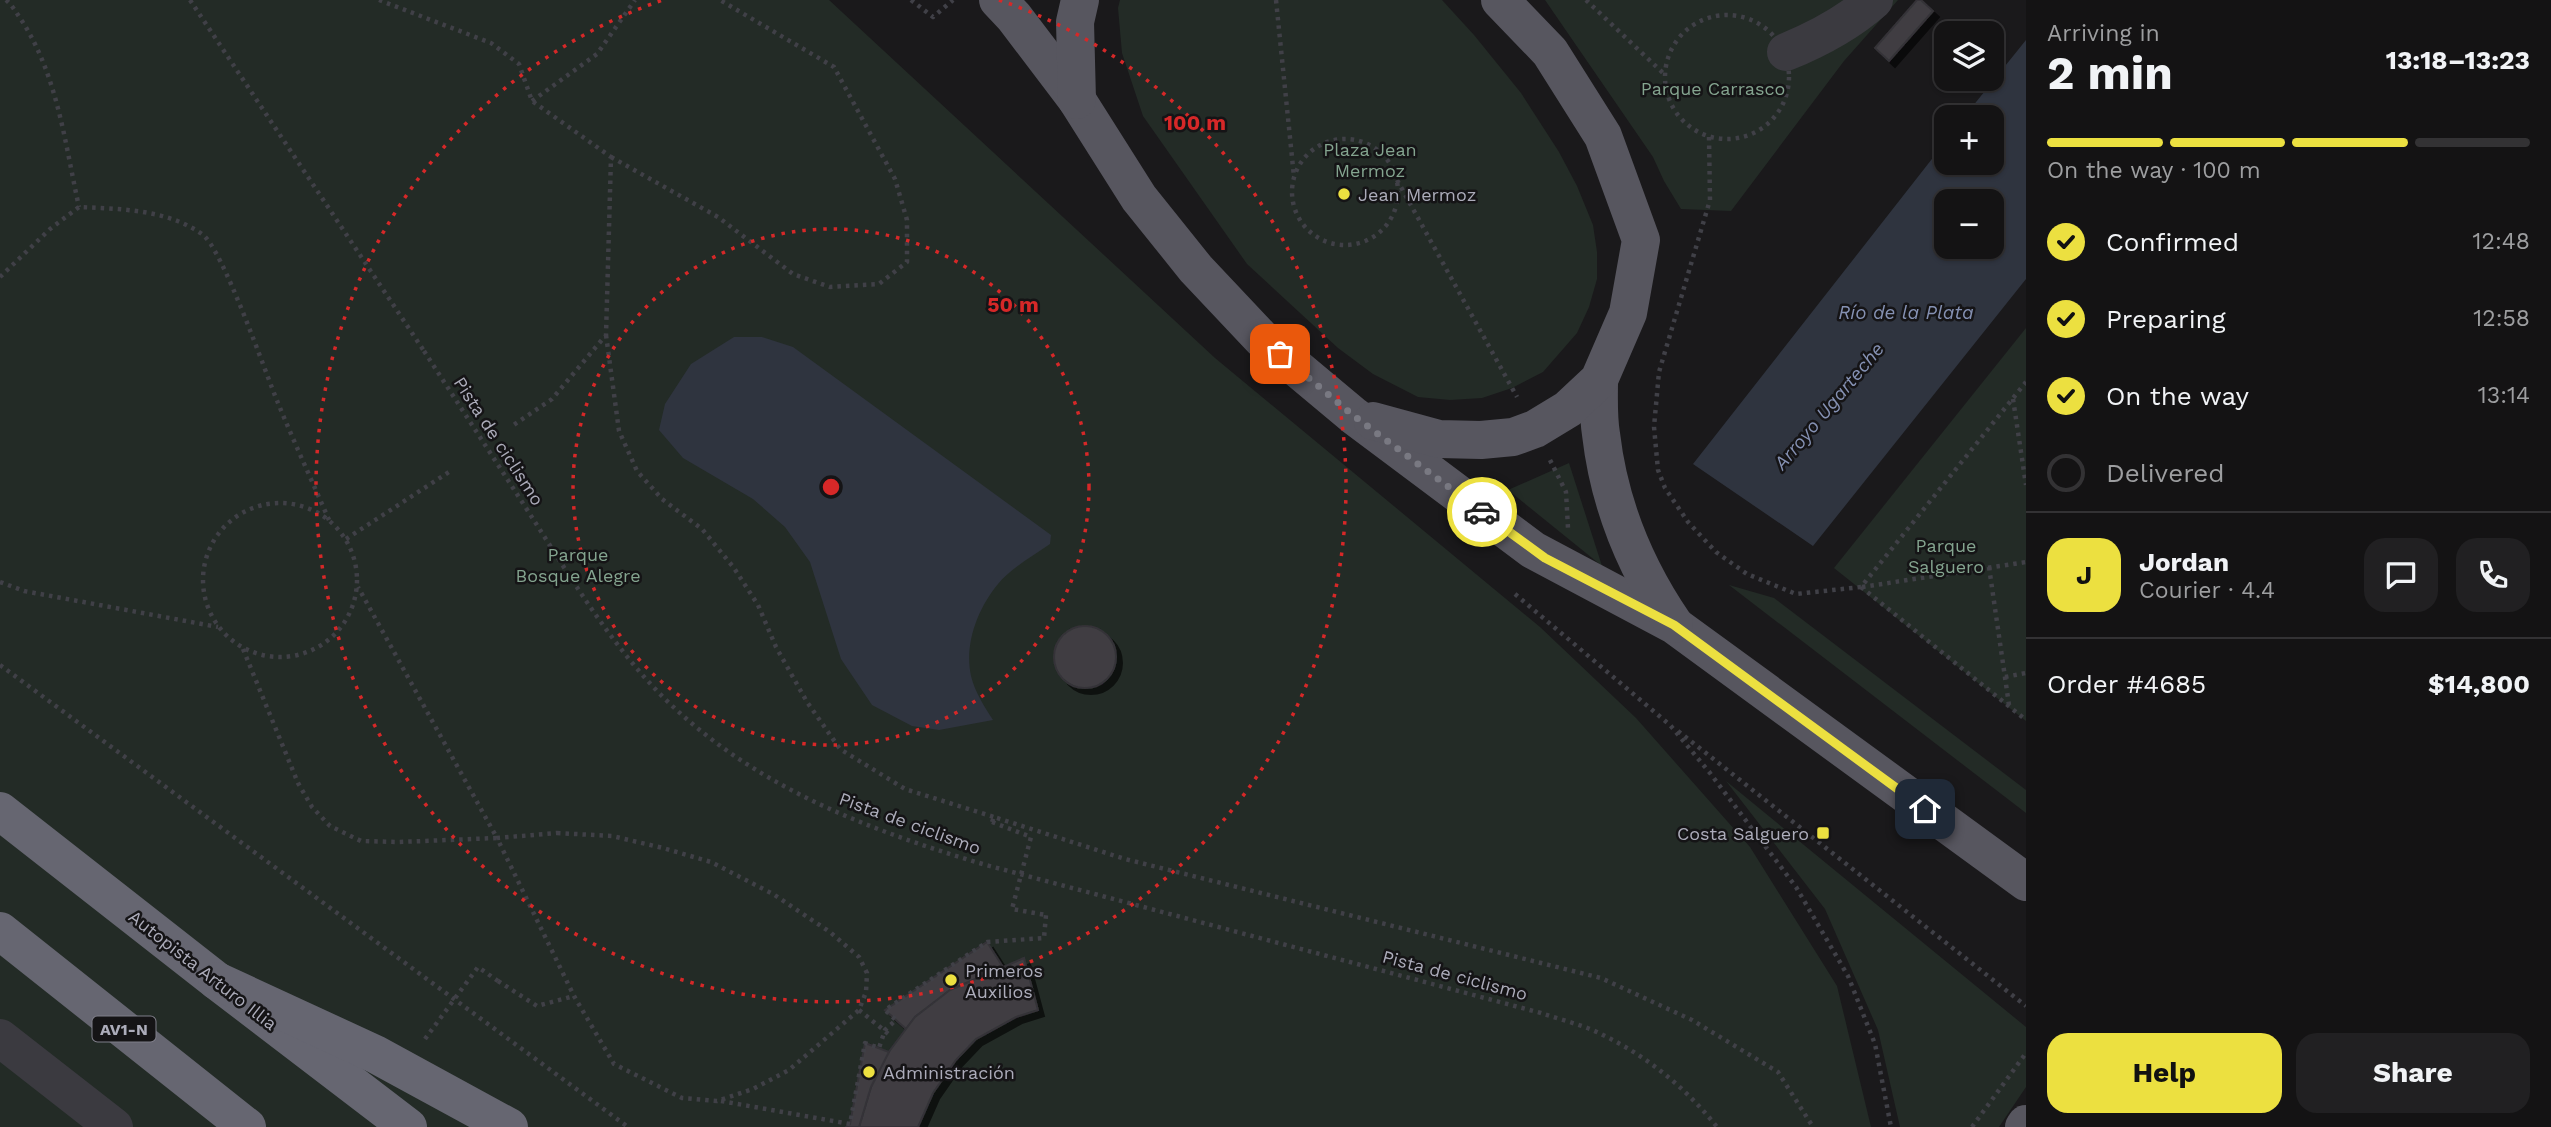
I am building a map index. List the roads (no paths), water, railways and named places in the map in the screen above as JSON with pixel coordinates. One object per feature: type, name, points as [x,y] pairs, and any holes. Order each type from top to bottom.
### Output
[{"type":"highway","name":"Autopista Arturo Illia","points":[[0,811],[408,1127]]},
{"type":"highway","name":"AV1-N","points":[[0,931],[247,1127]]},
{"type":"highway","points":[[217,981],[375,1054],[509,1127]]},
{"type":"main road","points":[[998,0],[1077,100],[1139,198],[1196,269],[1262,339],[1354,416],[1533,550],[1674,625],[2026,882]]},
{"type":"main road","points":[[1077,100],[1075,22],[1080,0]]},
{"type":"main road","points":[[1354,416],[1439,439],[1502,438],[1535,429],[1568,409],[1599,380],[1628,313],[1641,240],[1603,136],[1550,52],[1500,0]]},
{"type":"main road","points":[[1599,380],[1600,432],[1608,482],[1630,546],[1674,625]]},
{"type":"lane","points":[[1786,52],[1821,37],[1857,15],[1874,0]]},
{"type":"lane","points":[[0,1038],[114,1127]]},
{"type":"water","name":"Río de la Plata","points":[[2026,40],[2026,279],[1813,546],[1693,464],[1934,156],[1934,175],[2004,175],[2004,105],[1974,105],[1985,91],[2004,91],[2004,67]]},
{"type":"water","points":[[734,337],[762,337],[793,347],[1051,535],[1050,544],[1003,578],[984,604],[974,627],[969,652],[971,676],[977,693],[993,720],[939,730],[912,726],[872,705],[841,659],[810,562],[785,527],[753,499],[683,458],[659,430],[665,404],[691,364]]},
{"type":"place","name":"Jean Mermoz","points":[[1344,194]]},
{"type":"place","name":"Costa Salguero","points":[[1823,833]]},
{"type":"place","name":"Primeros Auxilios","points":[[951,980]]},
{"type":"place","name":"Administración","points":[[869,1072]]},
{"type":"park label","name":"Parque Carrasco","points":[[1713,88]]},
{"type":"park label","name":"Plaza Jean Mermoz","points":[[1370,159]]},
{"type":"park label","name":"Parque Salguero","points":[[1946,555]]},
{"type":"park label","name":"Parque Bosque Alegre","points":[[578,564]]},
{"type":"water label","name":"Arroyo Ugarteche","points":[[1829,406]]}]
